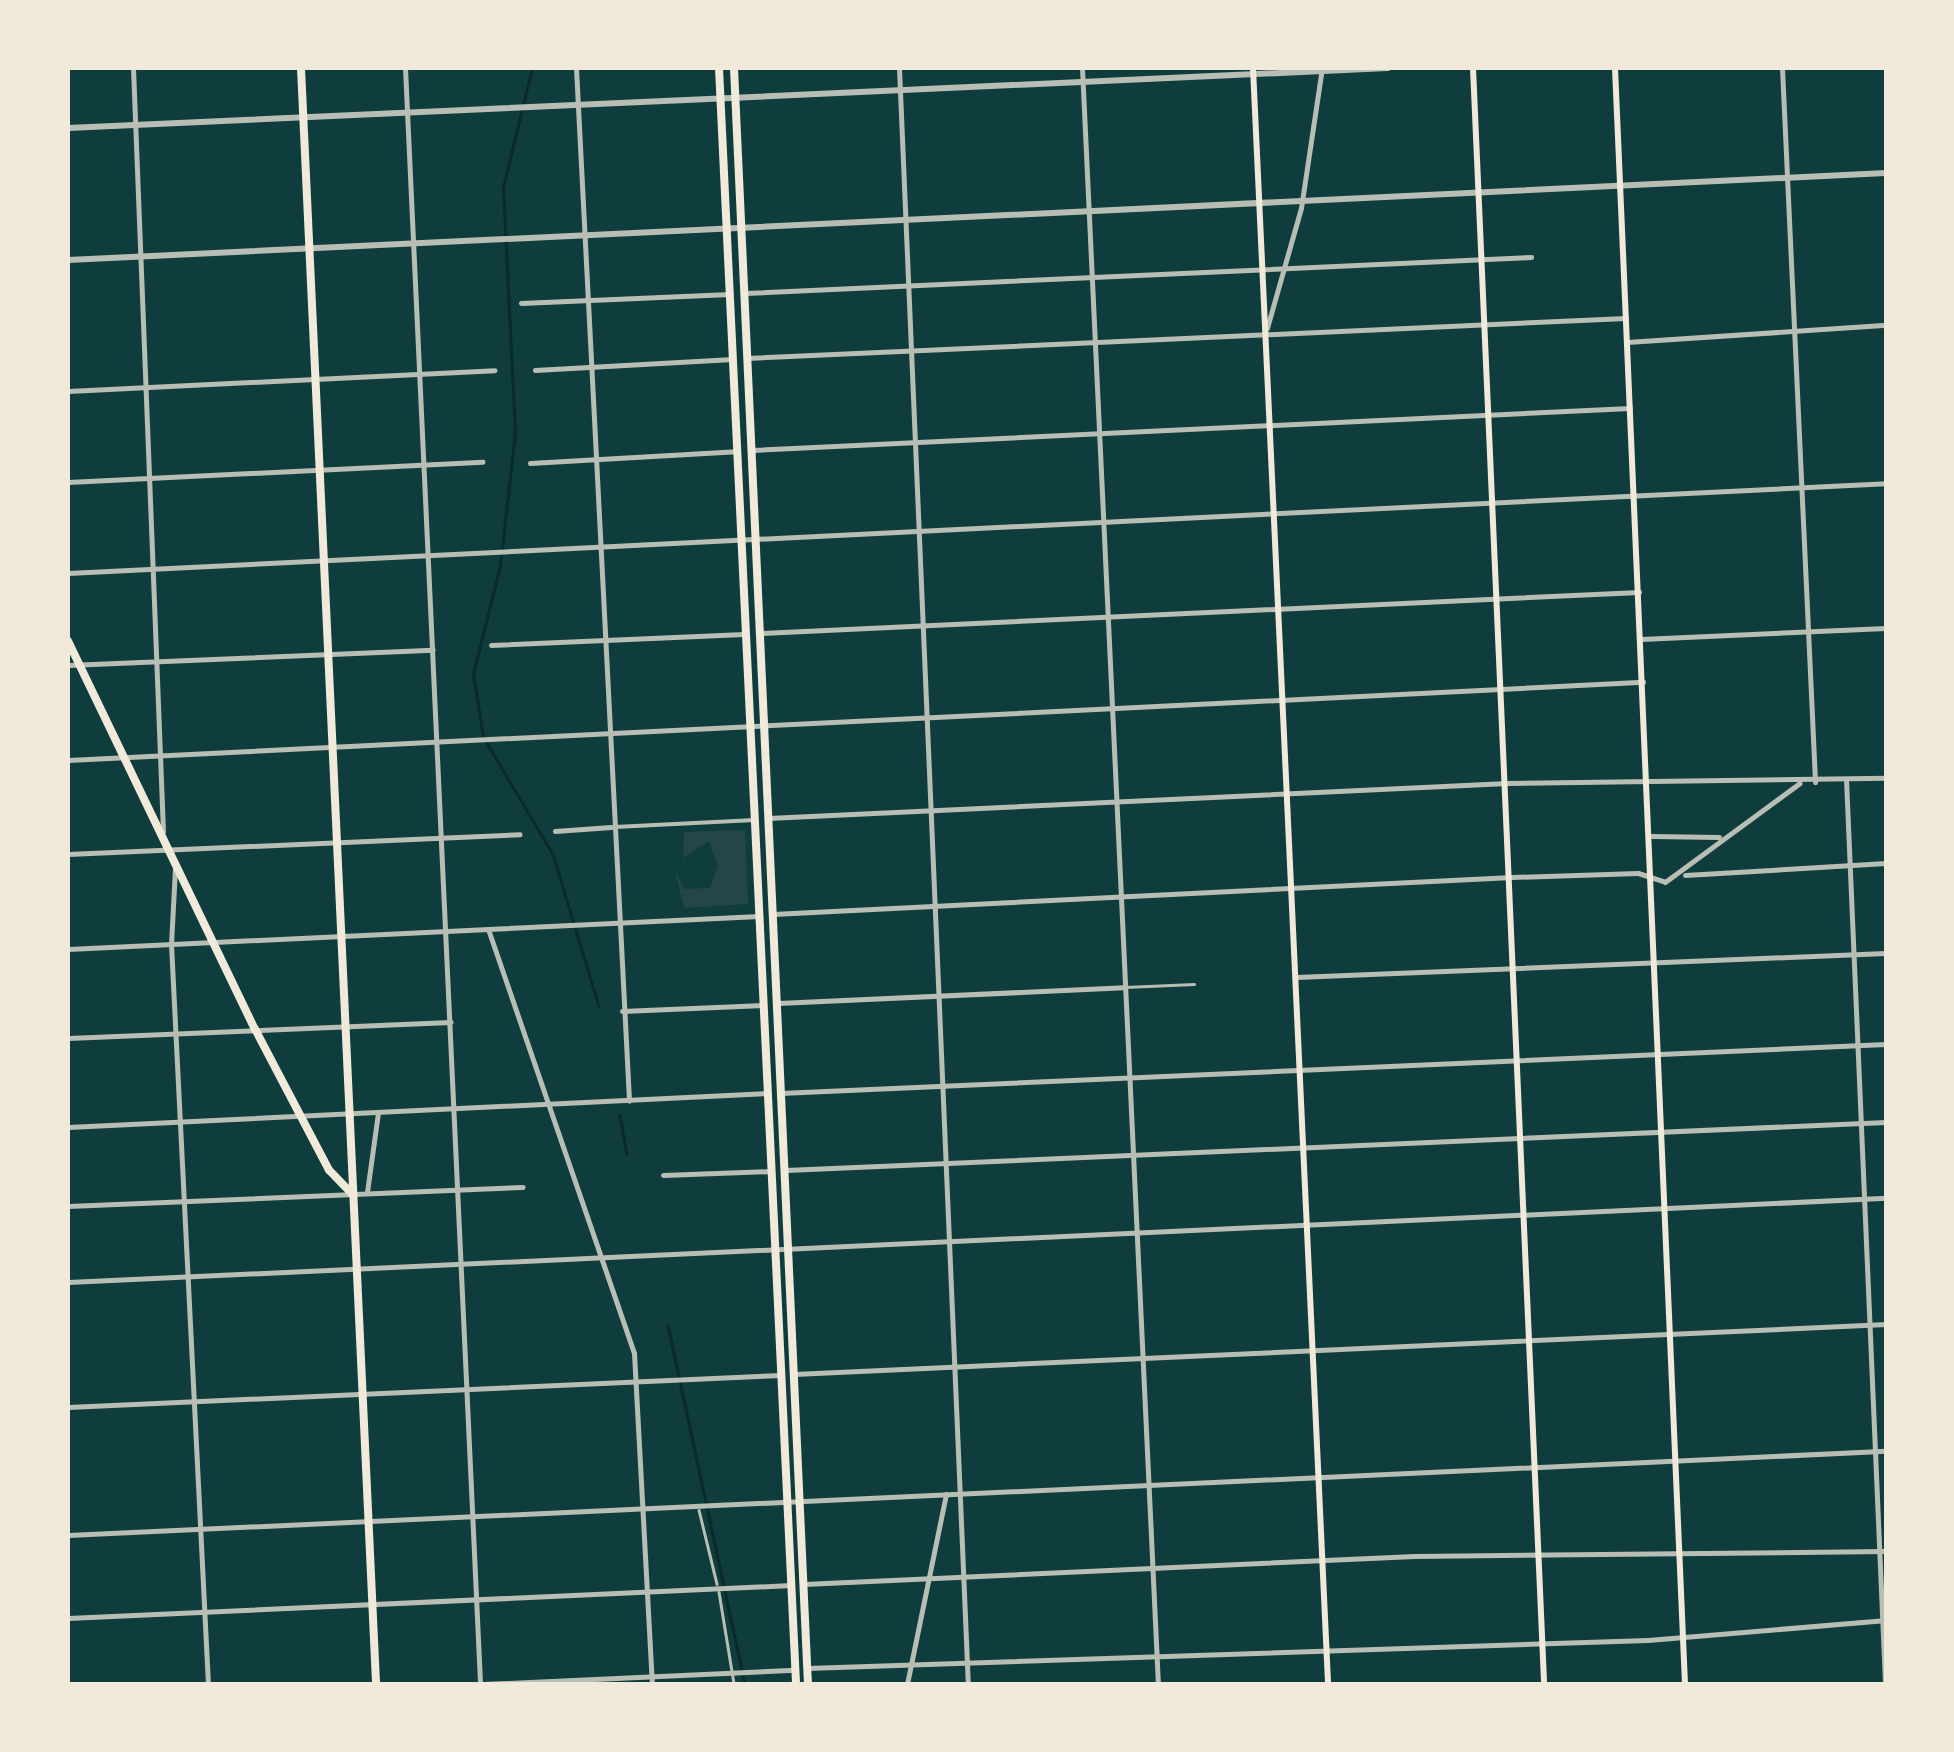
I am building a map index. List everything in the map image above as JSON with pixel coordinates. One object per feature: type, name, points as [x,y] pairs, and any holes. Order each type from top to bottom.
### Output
[{"type":"main road","points":[[301,68],[376,1684]]},
{"type":"main road","points":[[718,68],[796,1684]]},
{"type":"main road","points":[[734,68],[808,1684]]},
{"type":"main road","points":[[1473,68],[1534,1340],[1544,1684]]},
{"type":"main road","points":[[1615,68],[1658,963],[1684,1684]]},
{"type":"main road","points":[[1253,71],[1328,1684]]},
{"type":"main road","points":[[68,642],[177,860],[255,1030],[352,1194]]},
{"type":"street","points":[[133,68],[161,662],[163,832]]},
{"type":"street","points":[[404,68],[482,1684],[652,1682],[795,1670]]},
{"type":"street","points":[[576,68],[595,460],[595,549],[629,1101]]},
{"type":"street","points":[[899,68],[965,1493],[968,1684]]},
{"type":"street","points":[[1082,68],[1158,1684]]},
{"type":"street","points":[[68,128],[1253,71],[1388,68]]},
{"type":"street","points":[[1782,68],[1815,782]]},
{"type":"street","points":[[1266,332],[1302,201],[1322,69]]},
{"type":"street","points":[[68,260],[1886,173]]},
{"type":"street","points":[[744,293],[1532,258]]},
{"type":"street","points":[[521,303],[730,294]]},
{"type":"street","points":[[747,358],[1626,318]]},
{"type":"street","points":[[1628,342],[1886,325]]},
{"type":"street","points":[[535,370],[733,359]]},
{"type":"street","points":[[68,391],[494,370]]},
{"type":"street","points":[[752,450],[1630,408]]},
{"type":"street","points":[[530,463],[736,450]]},
{"type":"street","points":[[68,482],[483,462]]},
{"type":"street","points":[[68,573],[489,556],[1886,483]]},
{"type":"street","points":[[759,634],[1278,606],[1640,592]]},
{"type":"street","points":[[1641,639],[1886,628]]},
{"type":"street","points":[[491,646],[744,634]]},
{"type":"street","points":[[68,666],[433,650]]},
{"type":"street","points":[[68,760],[1643,682]]},
{"type":"street","points":[[768,818],[1507,783],[1649,779],[1815,782],[1886,778]]},
{"type":"street","points":[[1846,779],[1884,1551],[1884,1684]]},
{"type":"street","points":[[1682,876],[1721,838],[1800,782]]},
{"type":"street","points":[[555,830],[755,820]]},
{"type":"street","points":[[68,854],[520,834]]},
{"type":"street","points":[[1652,836],[1721,838]]},
{"type":"street","points":[[177,860],[170,944],[208,1684]]},
{"type":"street","points":[[772,914],[1512,877],[1654,878],[1886,863]]},
{"type":"street","points":[[68,949],[759,916]]},
{"type":"street","points":[[488,929],[600,1256],[638,1384],[652,1682]]},
{"type":"street","points":[[1296,977],[1886,954]]},
{"type":"street","points":[[776,1003],[1124,987]]},
{"type":"street","points":[[621,1011],[764,1005]]},
{"type":"street","points":[[68,1038],[451,1022]]},
{"type":"street","points":[[780,1093],[1886,1044]]},
{"type":"street","points":[[68,1127],[768,1093]]},
{"type":"street","points":[[368,1192],[378,1113]]},
{"type":"street","points":[[784,1170],[1886,1122]]},
{"type":"street","points":[[664,1175],[771,1171]]},
{"type":"street","points":[[68,1206],[523,1187]]},
{"type":"street","points":[[68,1282],[1886,1198]]},
{"type":"street","points":[[794,1374],[1886,1324]]},
{"type":"street","points":[[68,1407],[781,1375]]},
{"type":"street","points":[[68,1535],[1886,1451]]},
{"type":"street","points":[[907,1684],[946,1494]]},
{"type":"street","points":[[804,1584],[1323,1560],[1542,1561],[1884,1551]]},
{"type":"street","points":[[68,1618],[477,1604],[791,1585]]},
{"type":"street","points":[[807,1668],[1157,1652],[1683,1636],[1885,1620]]},
{"type":"lane","points":[[1124,987],[1194,984]]},
{"type":"lane","points":[[700,1507],[720,1590],[734,1684]]},
{"type":"shaded area","points":[[745,830],[748,904],[684,908],[675,871],[684,889],[710,888],[718,866],[709,841],[683,858],[684,832]]},
{"type":"waterway","points":[[483,736],[473,674],[500,566],[515,433],[503,187],[532,68]]},
{"type":"waterway","points":[[487,743],[553,854],[599,1006]]},
{"type":"waterway","points":[[620,1115],[627,1154]]},
{"type":"waterway","points":[[668,1325],[745,1684]]}]
